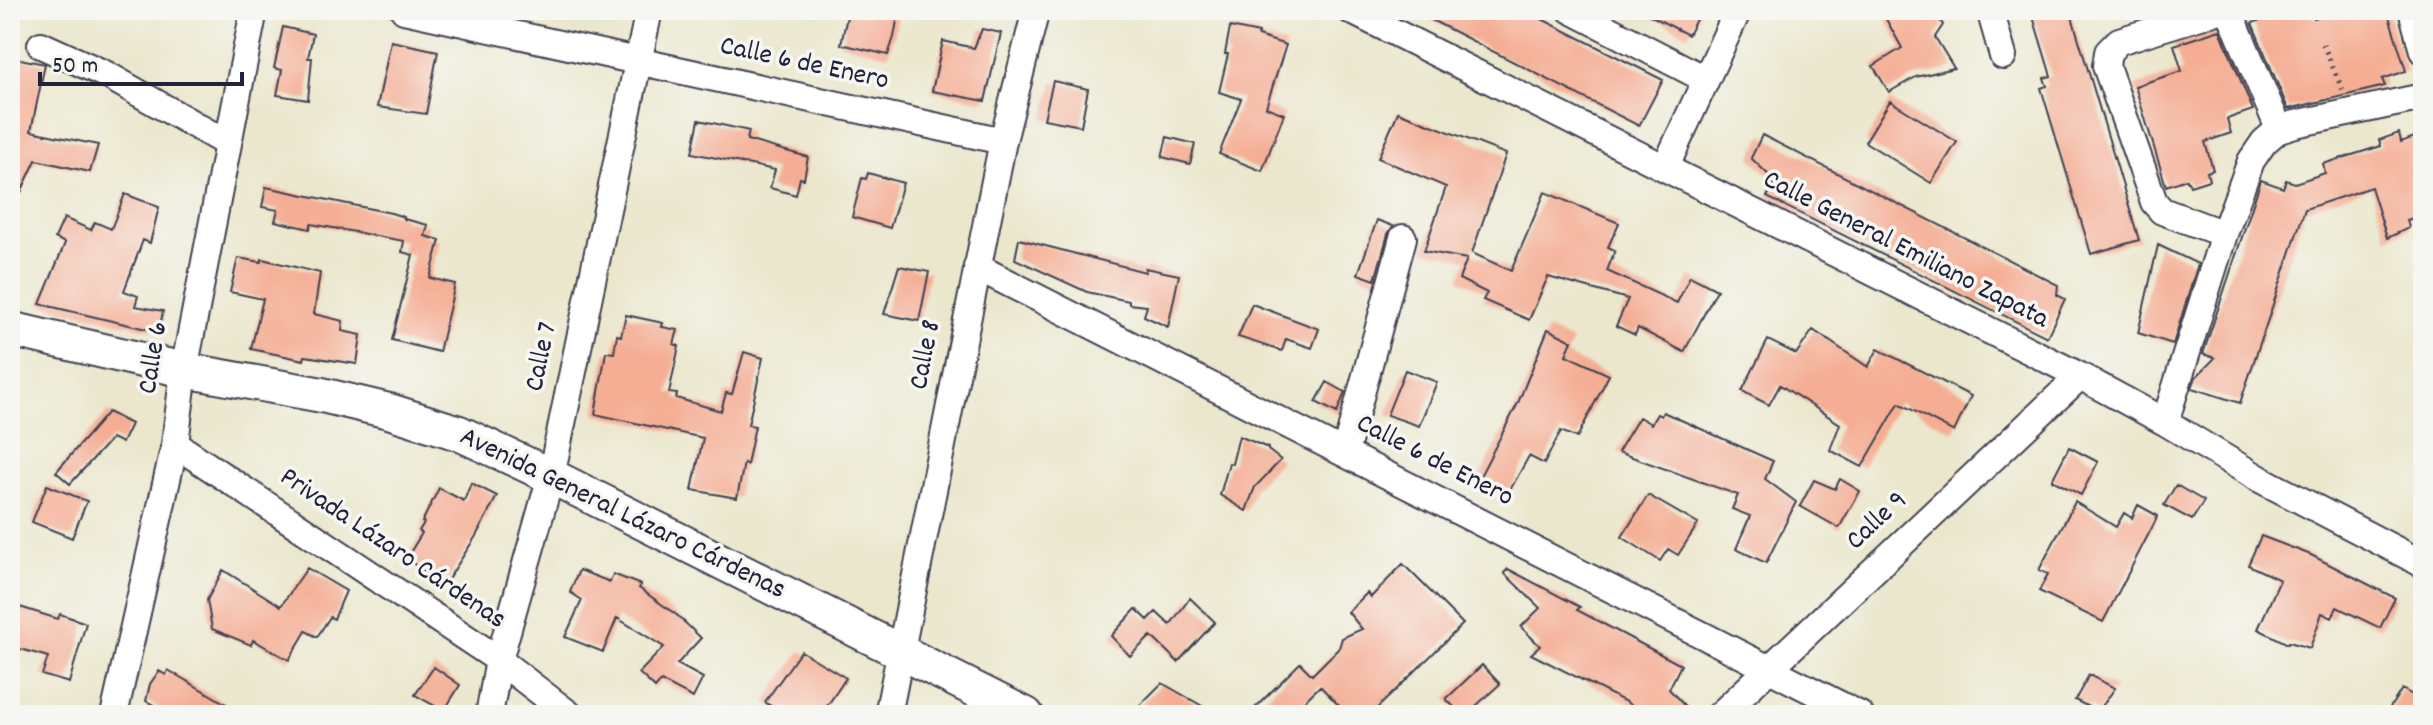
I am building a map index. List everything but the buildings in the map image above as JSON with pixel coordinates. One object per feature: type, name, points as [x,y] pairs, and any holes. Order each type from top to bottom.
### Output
[{"type":"main road","name":"Avenida General Lázaro Cárdenas","points":[[10,329],[184,370],[322,395],[389,411],[459,433],[551,476],[1026,715]]},
{"type":"street","name":"Calle 6","points":[[114,715],[175,444],[184,370],[254,10]]},
{"type":"street","name":"Calle 6 de Enero","points":[[404,10],[1003,141]]},
{"type":"street","name":"Calle 7","points":[[489,715],[499,660],[551,476],[649,10]]},
{"type":"street","name":"Calle 8","points":[[888,715],[1003,141],[1036,10]]},
{"type":"street","name":"Calle General Emiliano Zapata","points":[[1350,10],[2080,376],[2260,479],[2423,564]]},
{"type":"street","points":[[1571,10],[1705,79]]},
{"type":"street","points":[[1666,166],[1738,10]]},
{"type":"street","points":[[1990,10],[2003,56]]},
{"type":"street","points":[[2220,10],[2119,41],[2108,52],[2106,66],[2154,202],[2162,211],[2224,234]]},
{"type":"street","points":[[2229,10],[2279,129]]},
{"type":"street","points":[[2412,10],[2423,51]]},
{"type":"street","points":[[41,45],[107,75],[228,144]]},
{"type":"street","points":[[2165,422],[2224,234],[2251,161],[2264,142],[2279,129],[2423,97]]},
{"type":"street","points":[[1345,453],[1403,238]]},
{"type":"street","name":"Calle 6 de Enero","points":[[977,267],[1860,715]]},
{"type":"street","name":"Calle 9","points":[[1720,715],[2080,376]]},
{"type":"street","name":"Privada Lázaro Cárdenas","points":[[175,444],[499,660],[570,715]]},
{"type":"path","points":[[2323,44],[2352,112]]}]
